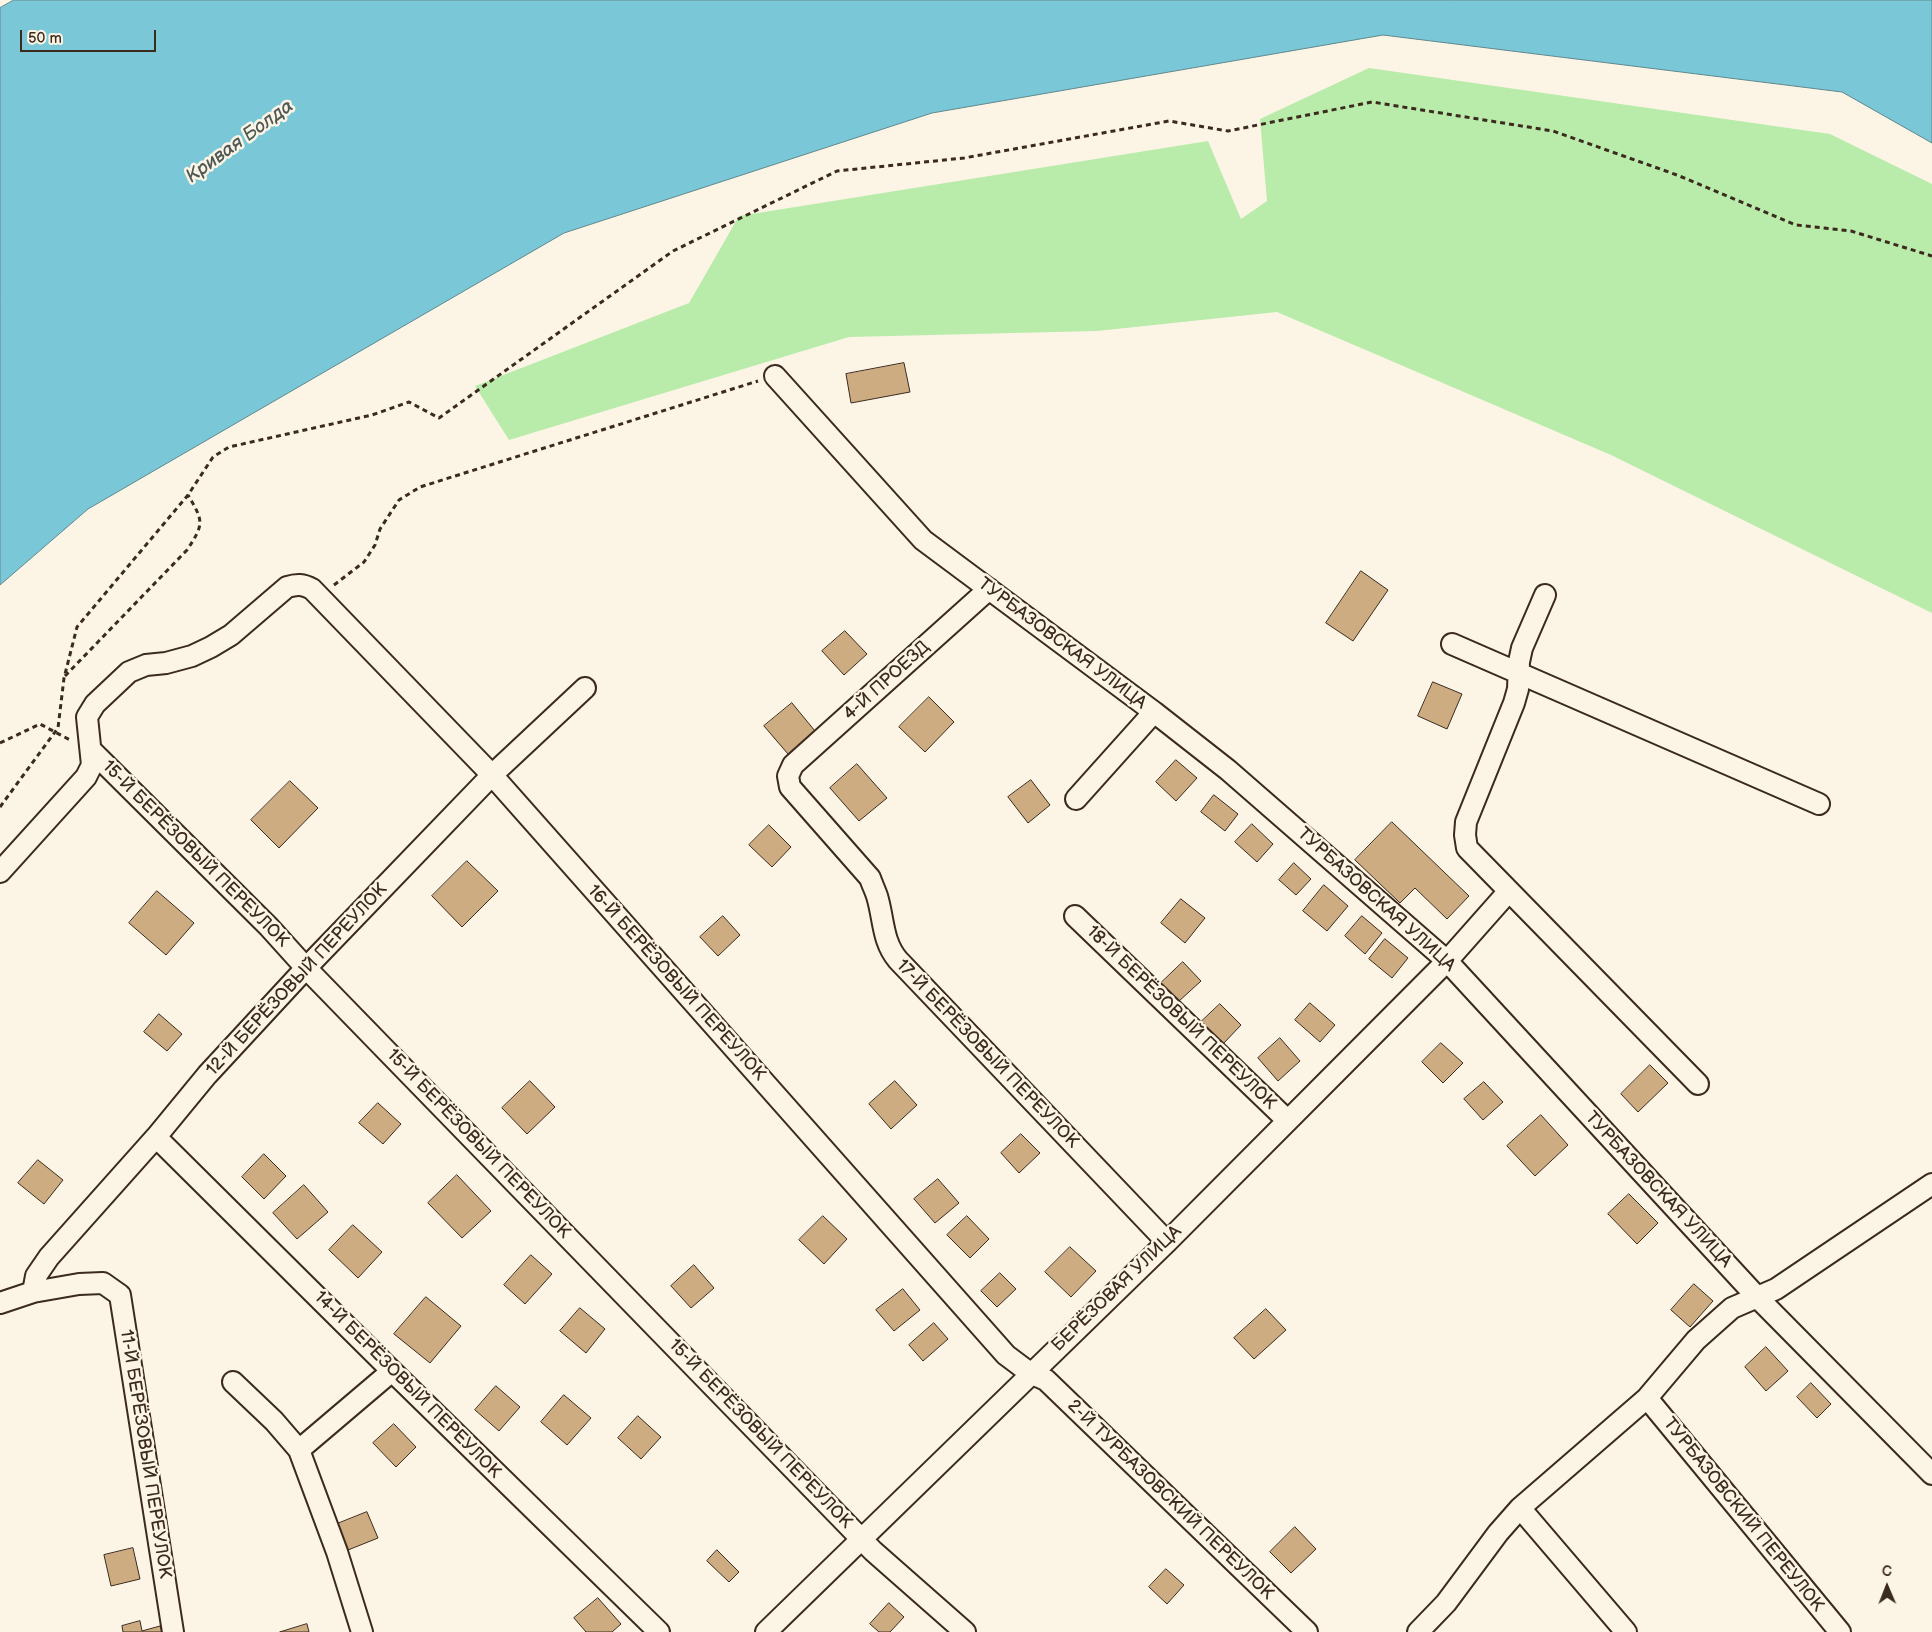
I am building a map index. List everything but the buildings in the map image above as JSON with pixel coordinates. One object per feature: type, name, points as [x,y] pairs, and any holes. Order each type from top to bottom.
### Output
[{"type":"street","name":"ТУРБАЗОВСКАЯ УЛИЦА","points":[[774,376],[923,540],[1154,712],[1228,770],[1447,961],[1756,1297],[1932,1474]]},
{"type":"street","name":"16-Й БЕРЁЗОВЫЙ ПЕРЕУЛОК","points":[[91,750],[87,716],[95,704],[129,672],[146,664],[166,663],[192,656],[211,647],[231,635],[287,587],[296,584],[306,585],[319,595],[492,775],[1006,1355],[1030,1373]]},
{"type":"street","name":"4-Й ПРОЕЗД","points":[[788,776],[794,766],[989,589]]},
{"type":"street","points":[[1545,595],[1522,648],[1519,662],[1520,674],[1514,703],[1466,822],[1466,848],[1698,1084]]},
{"type":"street","points":[[1452,644],[1819,804]]},
{"type":"street","name":"12-Й БЕРЁЗОВЫЙ ПЕРЕУЛОК","points":[[33,1292],[36,1276],[49,1257],[156,1137],[207,1075],[306,968],[492,775],[586,688]]},
{"type":"street","points":[[1076,799],[1154,712]]},
{"type":"street","points":[[0,872],[86,777],[92,765],[91,750]]},
{"type":"street","name":"15-Й БЕРЁЗОВЫЙ ПЕРЕУЛОК","points":[[91,750],[269,928],[863,1540],[965,1632]]},
{"type":"street","name":"17-Й БЕРЁЗОВЫЙ ПЕРЕУЛОК","points":[[788,776],[790,787],[870,878],[877,895],[886,942],[891,952],[1167,1242]]},
{"type":"street","name":"БЕРЁЗОВАЯ УЛИЦА","points":[[766,1632],[863,1540],[1030,1373],[1167,1242],[1447,961],[1509,891]]},
{"type":"street","name":"18-Й БЕРЁЗОВЫЙ ПЕРЕУЛОК","points":[[1075,916],[1287,1120]]},
{"type":"street","name":"14-Й БЕРЁЗОВЫЙ ПЕРЕУЛОК","points":[[156,1137],[659,1632]]},
{"type":"street","points":[[1418,1632],[1446,1603],[1498,1533],[1520,1508],[1647,1398],[1703,1334],[1732,1308],[1776,1289],[1932,1184]]},
{"type":"street","name":"11-Й БЕРЁЗОВЫЙ ПЕРЕУЛОК","points":[[33,1292],[79,1284],[104,1283],[120,1295],[173,1632]]},
{"type":"street","points":[[0,1303],[33,1292]]},
{"type":"street","points":[[299,1450],[392,1371]]},
{"type":"street","name":"2-Й ТУРБАЗОВСКИЙ ПЕРЕУЛОК","points":[[1030,1373],[1046,1380],[1307,1632]]},
{"type":"street","points":[[233,1382],[274,1421],[299,1450],[338,1552],[362,1632]]},
{"type":"street","name":"ТУРБАЗОВСКИЙ ПЕРЕУЛОК","points":[[1647,1398],[1840,1632]]},
{"type":"street","points":[[1520,1508],[1626,1632]]},
{"type":"path","points":[[0,807],[58,728],[64,678],[77,627],[188,495],[214,457],[229,447],[372,415],[409,402],[439,418],[673,251],[837,171],[964,158],[1169,120],[1228,131],[1372,102],[1553,131],[1677,175],[1796,225],[1851,230],[1932,256]]},
{"type":"path","points":[[319,595],[364,562],[375,545],[380,530],[399,500],[420,487],[774,376]]},
{"type":"path","points":[[64,678],[187,550],[198,533],[200,515],[188,495]]},
{"type":"path","points":[[0,743],[40,724],[91,750]]},
{"type":"green space","points":[[1369,68],[1830,134],[1932,184],[1932,613],[1611,455],[1277,312],[1097,331],[849,337],[509,440],[475,386],[689,303],[739,216],[1208,141],[1241,219],[1267,201],[1260,119]]},
{"type":"water","name":"Кривая Болда","points":[[14,0],[1932,0],[1932,143],[1842,92],[1383,35],[932,113],[564,233],[88,509],[0,585],[0,8]]}]
